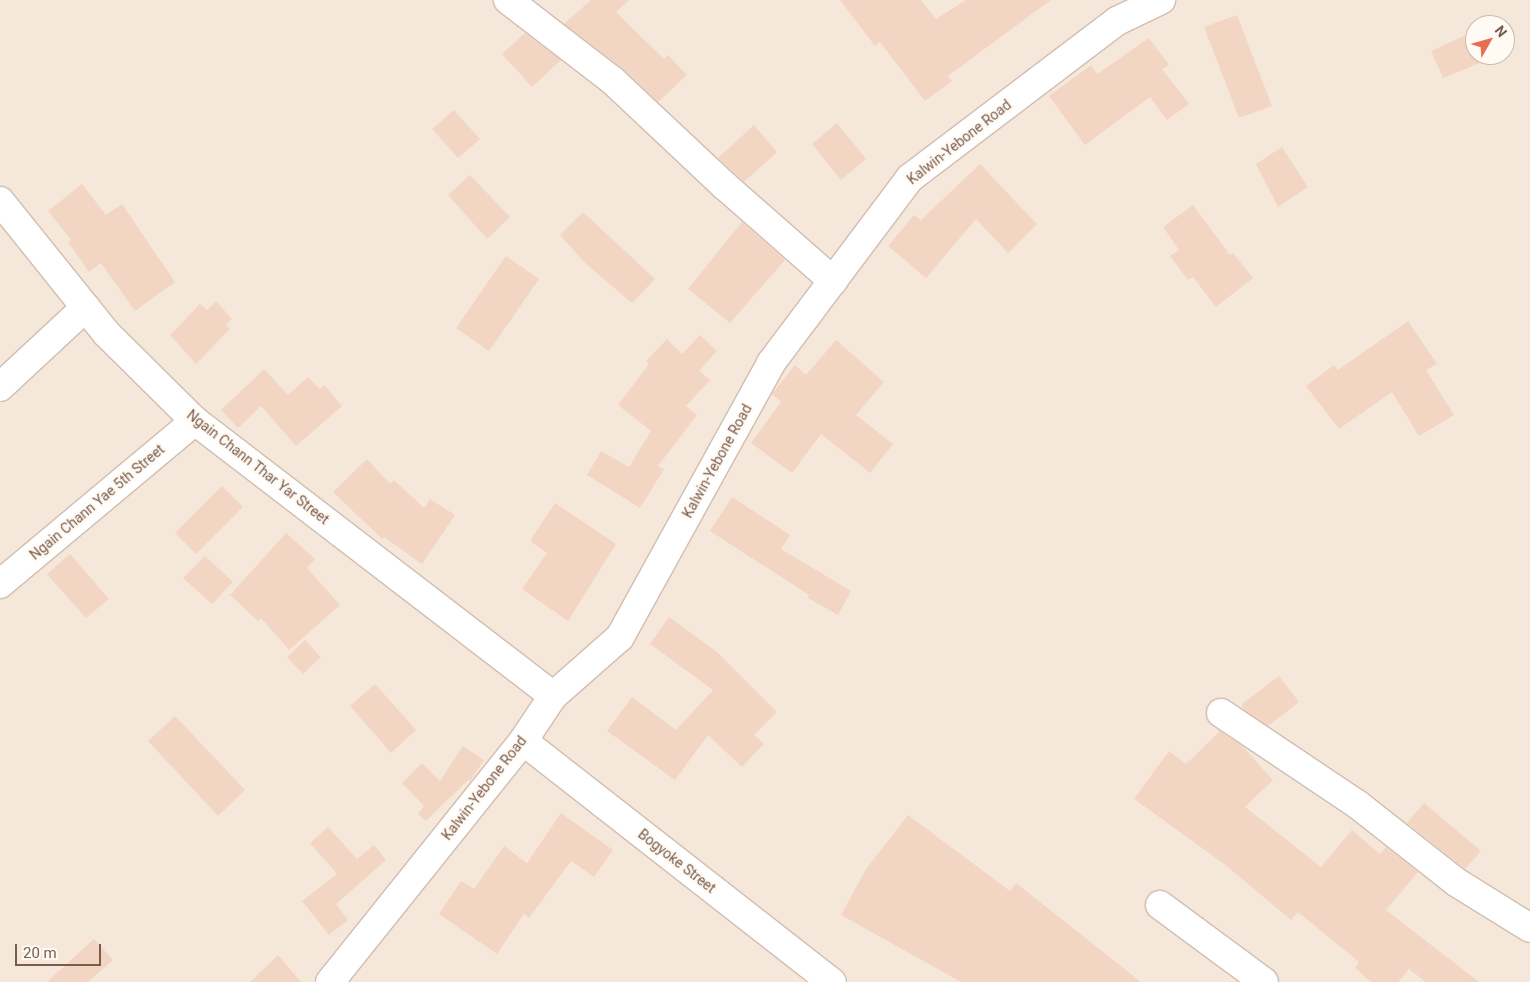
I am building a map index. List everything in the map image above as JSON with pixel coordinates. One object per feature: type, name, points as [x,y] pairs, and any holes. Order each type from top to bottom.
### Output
[{"type":"street","points":[[508,0],[612,80],[725,186],[833,281]]},
{"type":"street","name":"Kalwin-Yebone Road","points":[[330,982],[523,741],[552,696],[620,637],[771,363],[910,178],[1117,21],[1156,1]]},
{"type":"street","name":"Ngain Chann Thar Yar Street","points":[[0,201],[106,333],[194,420],[552,696]]},
{"type":"street","points":[[0,388],[86,307]]},
{"type":"street","name":"Ngain Chann Yae 5th Street","points":[[0,584],[194,420]]},
{"type":"street","points":[[1221,713],[1357,804],[1456,882],[1530,928]]},
{"type":"street","name":"Bogyoke Street","points":[[523,741],[832,982]]},
{"type":"street","points":[[1160,905],[1264,982]]},
{"type":"shaded area","points":[[0,0],[1530,0],[1530,982],[0,982]]},
{"type":"building","points":[[591,0],[629,0],[616,12],[664,59],[668,55],[687,75],[658,102],[622,68],[564,24]]},
{"type":"building","points":[[840,0],[921,0],[936,19],[966,0],[1051,0],[948,76],[952,81],[925,101],[880,42],[875,46]]},
{"type":"building","points":[[1237,15],[1272,106],[1239,118],[1204,27]]},
{"type":"building","points":[[525,33],[561,60],[532,87],[502,54]]},
{"type":"building","points":[[1465,36],[1465,65],[1475,65],[1443,78],[1431,51]]},
{"type":"building","points":[[1149,38],[1169,65],[1162,69],[1189,104],[1167,120],[1150,97],[1085,145],[1049,96],[1091,65],[1097,74]]},
{"type":"building","points":[[454,110],[480,139],[458,158],[432,129]]},
{"type":"building","points":[[837,123],[866,159],[841,180],[812,144]]},
{"type":"building","points":[[754,125],[777,152],[744,182],[718,158]]},
{"type":"building","points":[[1282,147],[1308,187],[1278,207],[1256,164]]},
{"type":"building","points":[[980,164],[1037,224],[1008,253],[976,219],[926,278],[888,246],[914,215],[921,220]]},
{"type":"building","points":[[470,175],[510,217],[487,239],[448,195]]},
{"type":"building","points":[[82,184],[106,215],[122,204],[175,282],[135,311],[101,263],[89,272],[68,242],[71,240],[48,211]]},
{"type":"building","points":[[1193,205],[1230,255],[1233,253],[1253,278],[1216,307],[1193,277],[1188,280],[1170,256],[1179,250],[1163,227]]},
{"type":"building","points":[[583,212],[655,279],[632,303],[585,263],[560,235]]},
{"type":"building","points":[[742,222],[785,260],[730,323],[688,289]]},
{"type":"building","points":[[506,256],[539,279],[489,351],[456,328]]},
{"type":"building","points":[[216,301],[232,319],[226,325],[230,329],[196,364],[170,335],[200,304],[207,310]]},
{"type":"building","points":[[1408,321],[1437,364],[1426,370],[1454,415],[1419,436],[1392,392],[1339,429],[1306,386],[1334,365],[1338,370]]},
{"type":"building","points":[[700,335],[717,351],[699,371],[710,380],[686,406],[697,415],[658,466],[664,469],[640,508],[587,475],[601,451],[629,467],[651,431],[618,405],[649,364],[646,361],[667,339],[682,354]]},
{"type":"building","points":[[836,340],[884,382],[856,415],[893,444],[870,473],[821,434],[792,473],[751,443],[781,402],[772,394],[795,365],[806,375]]},
{"type":"building","points":[[264,369],[288,395],[308,377],[320,389],[324,385],[342,406],[296,446],[261,406],[238,428],[221,410]]},
{"type":"building","points":[[367,459],[390,484],[394,480],[424,508],[430,499],[455,515],[422,564],[384,537],[382,539],[333,492]]},
{"type":"building","points":[[222,486],[243,507],[196,554],[175,533]]},
{"type":"building","points":[[732,497],[790,535],[781,549],[851,591],[838,615],[808,598],[809,595],[710,531]]},
{"type":"building","points":[[555,503],[616,544],[568,621],[522,589],[547,553],[530,541]]},
{"type":"building","points":[[286,533],[315,559],[307,568],[340,605],[289,650],[261,618],[258,621],[230,595]]},
{"type":"building","points":[[70,554],[109,599],[86,618],[47,574]]},
{"type":"building","points":[[205,556],[233,582],[212,604],[183,578]]},
{"type":"building","points":[[669,617],[717,652],[777,712],[754,735],[764,744],[742,767],[708,735],[675,780],[607,731],[632,697],[676,730],[713,690],[650,644]]},
{"type":"building","points":[[305,640],[321,657],[303,674],[287,657]]},
{"type":"building","points":[[1279,676],[1299,702],[1268,726],[1243,709],[1242,704]]},
{"type":"building","points":[[375,684],[416,730],[391,753],[350,706]]},
{"type":"building","points":[[175,716],[245,790],[218,816],[148,741]]},
{"type":"building","points":[[1220,731],[1242,746],[1273,780],[1245,807],[1321,867],[1352,830],[1380,854],[1386,847],[1418,872],[1386,910],[1479,982],[1426,982],[1409,969],[1398,982],[1371,982],[1355,968],[1359,962],[1298,912],[1291,920],[1223,863],[1134,799],[1169,751],[1186,764]]},
{"type":"building","points":[[463,746],[484,760],[470,781],[468,780],[426,821],[418,814],[424,806],[402,783],[422,763],[440,781]]},
{"type":"building","points":[[1424,803],[1481,851],[1465,869],[1407,823]]},
{"type":"building","points":[[561,813],[613,850],[594,877],[571,861],[529,918],[524,914],[497,954],[439,914],[461,881],[474,889],[504,846],[527,863]]},
{"type":"building","points":[[908,815],[1010,891],[1016,883],[1141,982],[961,982],[841,915],[866,869]]},
{"type":"building","points":[[328,827],[357,859],[374,845],[386,860],[336,904],[348,920],[329,935],[302,901],[337,874],[310,843]]},
{"type":"building","points":[[94,939],[113,960],[88,982],[47,982]]},
{"type":"building","points":[[278,955],[301,982],[250,982]]}]
